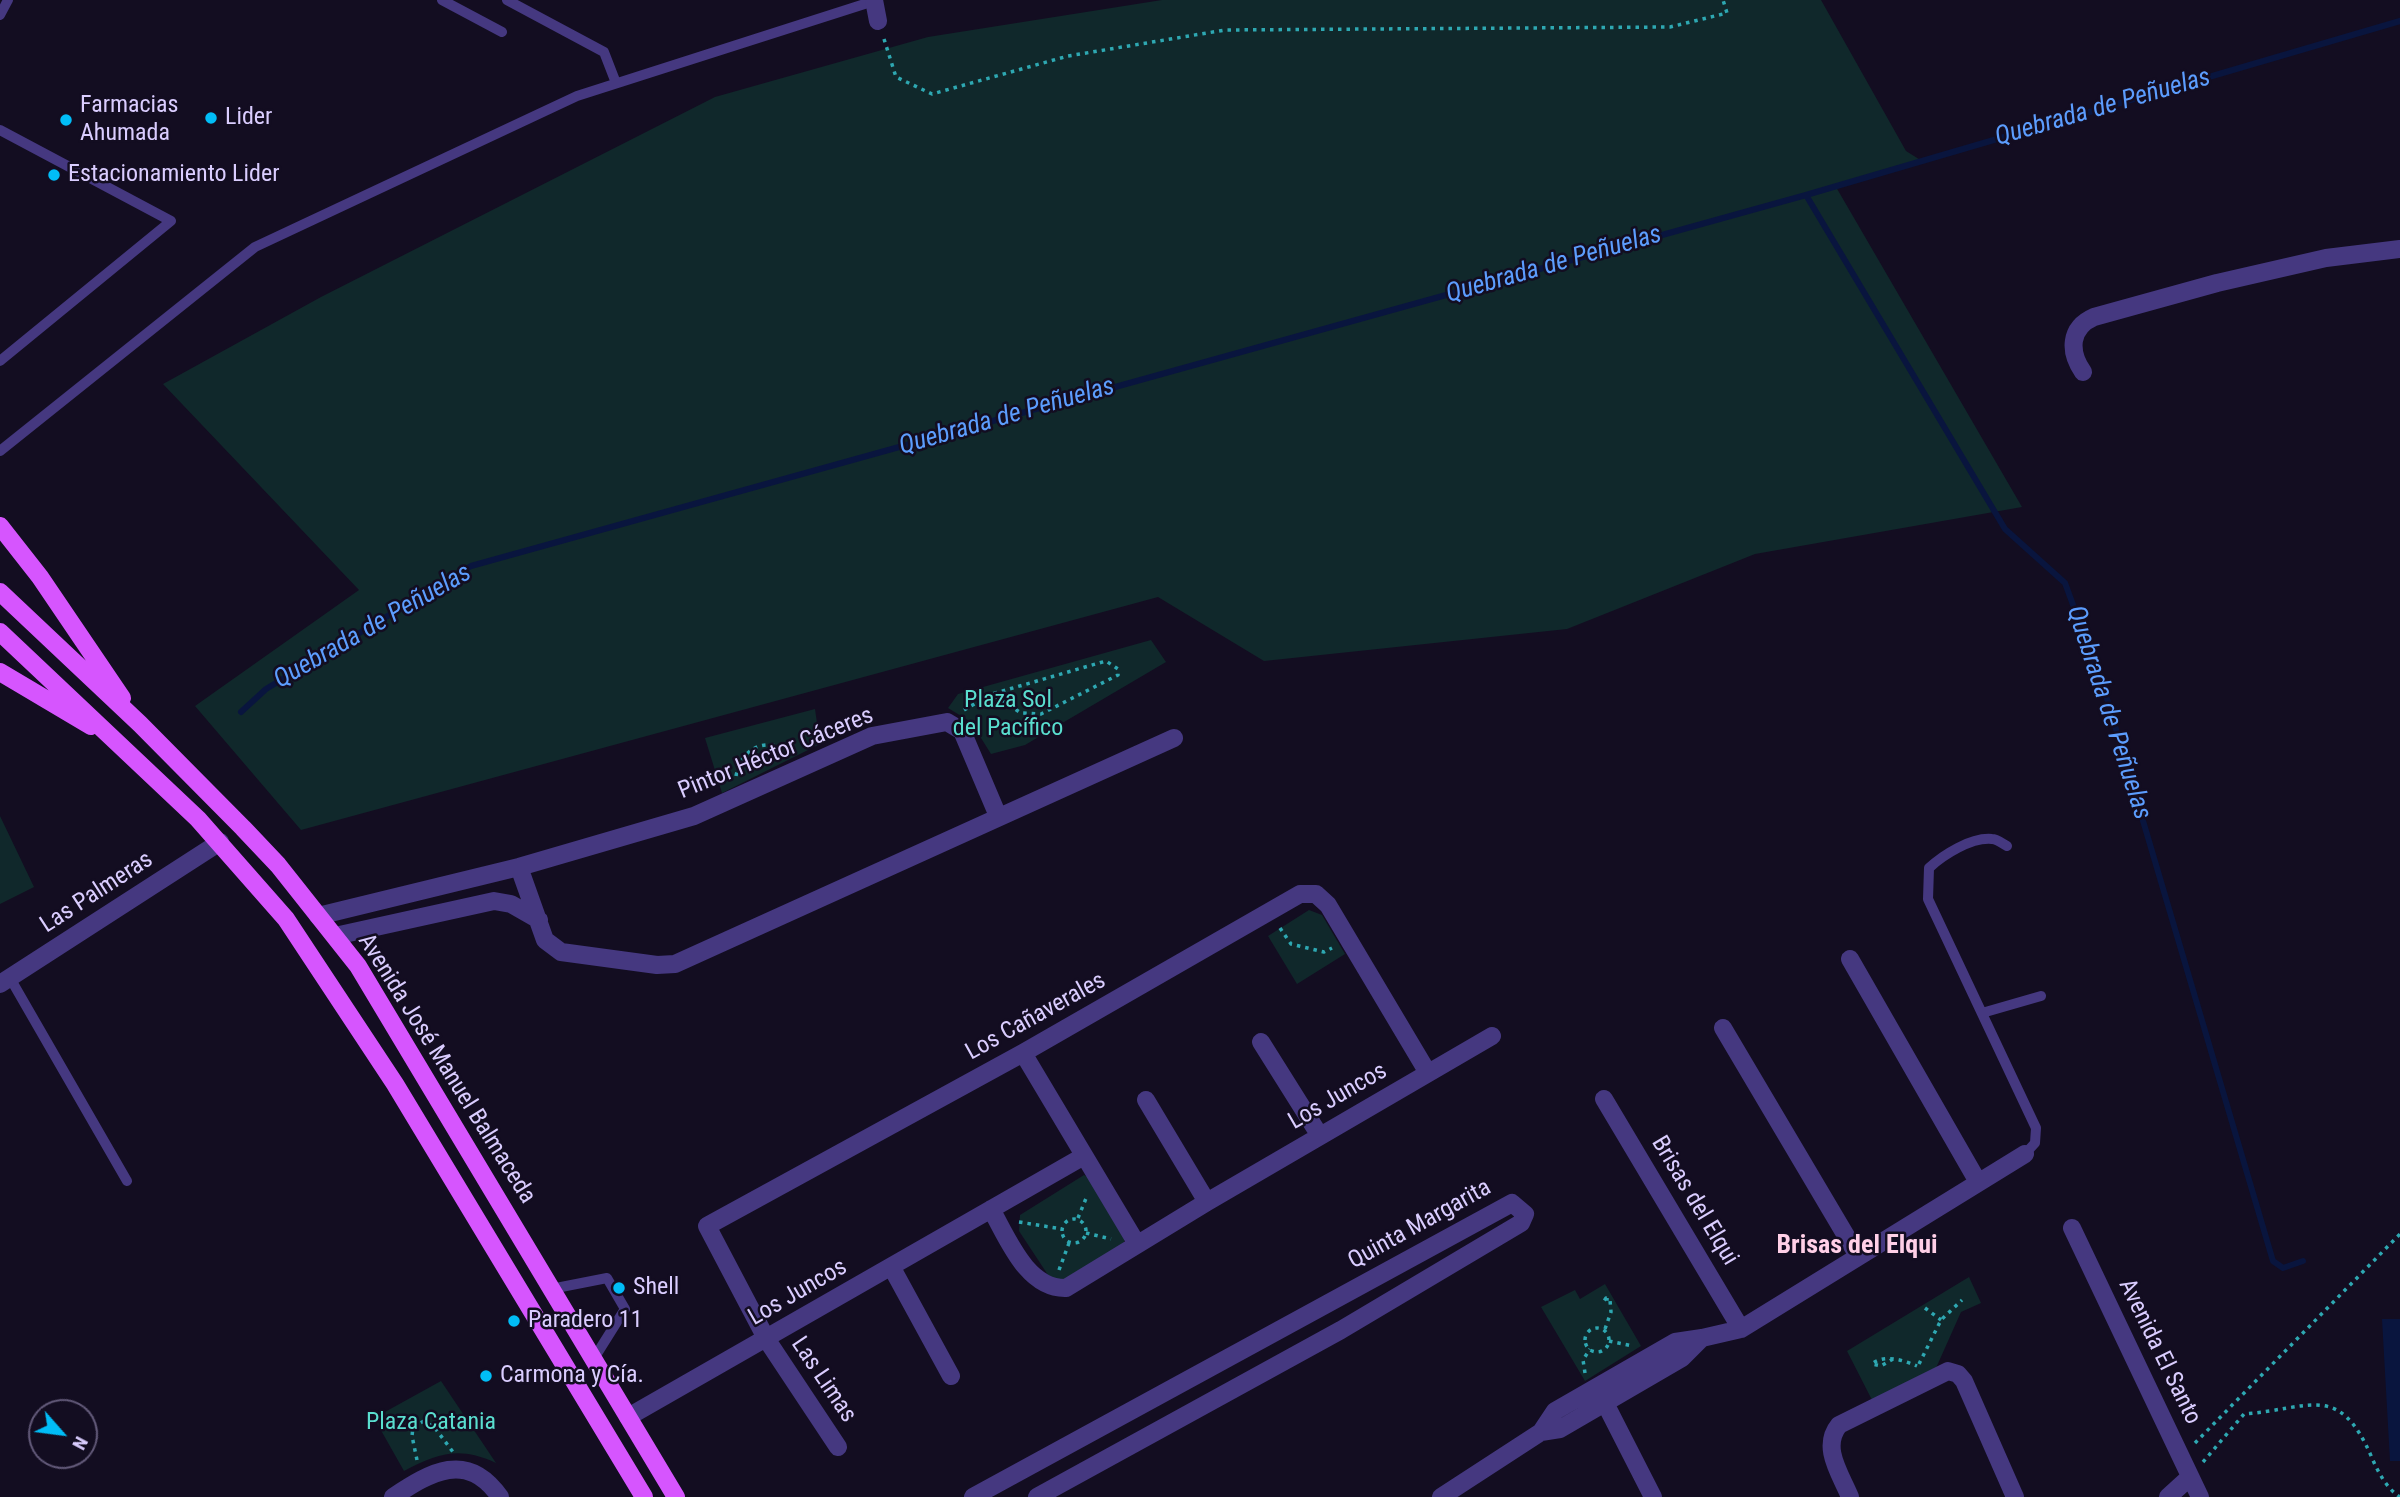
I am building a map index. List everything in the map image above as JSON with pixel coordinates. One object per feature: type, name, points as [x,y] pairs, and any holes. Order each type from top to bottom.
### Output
[{"type":"main road","points":[[0,526],[40,577],[140,724]]},
{"type":"main road","name":"Avenida José Manuel Balmaceda","points":[[0,592],[140,724],[243,828],[335,936],[358,967],[676,1497]]},
{"type":"main road","name":"Avenida José Manuel Balmaceda","points":[[0,632],[116,739],[220,842],[286,919],[396,1084],[644,1497]]},
{"type":"main road","points":[[0,672],[116,739]]},
{"type":"street","points":[[874,1],[878,21]]},
{"type":"street","points":[[2083,372],[2075,359],[2073,342],[2080,325],[2094,317],[2217,283],[2326,258],[2400,249]]},
{"type":"street","name":"Pintor Héctor Cáceres","points":[[318,916],[519,867],[694,816],[872,736],[947,722],[951,725]]},
{"type":"street","points":[[951,725],[962,731],[998,816]]},
{"type":"street","points":[[519,867],[545,940],[561,952],[657,965],[676,964],[1174,738]]},
{"type":"street","name":"Las Palmeras","points":[[5,981],[220,842]]},
{"type":"street","name":"Los Cañaverales","points":[[766,1340],[707,1226],[1023,1054],[1300,894],[1316,894],[1328,905],[1429,1073]]},
{"type":"street","points":[[335,936],[494,901],[511,904],[539,920]]},
{"type":"street","points":[[1850,959],[1978,1182]]},
{"type":"street","points":[[1723,1028],[1858,1256]]},
{"type":"street","name":"Los Juncos","points":[[1053,1288],[1066,1288],[1207,1202],[1492,1036]]},
{"type":"street","points":[[1261,1042],[1320,1136]]},
{"type":"street","points":[[1023,1054],[1138,1244]]},
{"type":"street","name":"Brisas del Elqui","points":[[1604,1099],[1741,1329]]},
{"type":"street","points":[[1146,1100],[1207,1202]]},
{"type":"street","points":[[1441,1497],[1541,1432],[1555,1411],[1565,1405],[1675,1342],[1741,1329],[2025,1154]]},
{"type":"street","name":"Los Juncos","points":[[628,1417],[892,1268],[994,1214],[1084,1156]]},
{"type":"street","name":"Quinta Margarita","points":[[974,1497],[995,1492],[1169,1390],[1512,1203],[1525,1214],[1521,1223],[1341,1329],[1037,1497]]},
{"type":"street","points":[[994,1214],[1026,1268],[1053,1288]]},
{"type":"street","name":"Avenida El Santo","points":[[2072,1228],[2200,1497]]},
{"type":"street","points":[[892,1268],[951,1376]]},
{"type":"street","points":[[1328,1304],[1341,1329]]},
{"type":"street","points":[[1541,1432],[1560,1429],[1605,1403],[1682,1358],[1702,1338]]},
{"type":"street","name":"Las Limas","points":[[766,1340],[838,1447]]},
{"type":"street","points":[[1850,1497],[1830,1450],[1830,1436],[1839,1425],[1920,1375],[1948,1371],[1958,1374],[1964,1381],[2015,1497]]},
{"type":"street","points":[[1169,1390],[1183,1417]]},
{"type":"street","points":[[1605,1403],[1653,1497]]},
{"type":"street","points":[[393,1497],[421,1479],[440,1471],[467,1471],[485,1480],[500,1497]]},
{"type":"street","points":[[2168,1497],[2190,1477]]},
{"type":"lane","points":[[0,15],[8,0]]},
{"type":"lane","points":[[442,0],[502,32]]},
{"type":"lane","points":[[506,0],[604,52],[616,83]]},
{"type":"lane","points":[[0,451],[256,247],[577,96],[874,1]]},
{"type":"lane","points":[[0,130],[171,221],[0,361]]},
{"type":"lane","points":[[2007,846],[1993,839],[1976,841],[1942,857],[1929,868],[1928,899],[2036,1128],[2035,1143],[2025,1154]]},
{"type":"lane","points":[[5,981],[127,1181]]},
{"type":"lane","points":[[1982,1013],[2040,996]]},
{"type":"lane","points":[[551,1289],[607,1278],[625,1309],[593,1360]]},
{"type":"path","points":[[878,21],[896,77],[932,94],[1068,56],[1225,30],[1670,27],[1727,13],[1723,0]]},
{"type":"path","points":[[951,725],[967,705],[992,694],[1106,661],[1118,669],[1118,675],[1041,715],[1021,713],[992,694]]},
{"type":"path","points":[[738,796],[736,773],[743,758],[756,745],[774,743],[791,750],[806,765]]},
{"type":"path","points":[[1270,912],[1291,944],[1324,952],[1350,941]]},
{"type":"path","points":[[994,1214],[1062,1229]]},
{"type":"path","points":[[1073,1218],[1084,1224],[1087,1231],[1084,1239],[1069,1242],[1063,1237],[1062,1229],[1066,1222],[1073,1218]]},
{"type":"path","points":[[2182,1456],[2400,1234]]},
{"type":"path","points":[[1053,1288],[1069,1242]]},
{"type":"path","points":[[1604,1330],[1611,1312],[1607,1298]]},
{"type":"path","points":[[1893,1359],[1881,1366],[1872,1364],[1878,1359],[1893,1359],[1920,1375],[1922,1351],[1941,1320],[1962,1300]]},
{"type":"path","points":[[1925,1308],[1941,1320]]},
{"type":"path","points":[[1594,1328],[1604,1330],[1609,1337],[1608,1345],[1598,1352],[1590,1349],[1586,1343],[1588,1332],[1594,1328]]},
{"type":"path","points":[[2190,1477],[2244,1414],[2311,1405],[2341,1410],[2361,1434],[2376,1469],[2400,1497]]},
{"type":"path","points":[[421,1479],[412,1436],[413,1427],[424,1421],[435,1428],[467,1471]]},
{"type":"green space","name":"Quebrada de Peñuelas","points":[[1162,0],[1821,0],[1906,151],[1922,161],[1836,187],[2022,507],[1755,554],[1567,629],[1264,661],[1158,597],[301,830],[195,706],[359,590],[163,384],[321,297],[715,97],[928,37]]},
{"type":"green space","name":"Plaza Sol del Pacífico","points":[[1151,640],[1166,662],[1025,745],[991,754],[971,722],[948,708],[958,694]]},
{"type":"green space","points":[[815,709],[820,744],[722,793],[705,738]]},
{"type":"green space","points":[[0,816],[34,887],[0,904]]},
{"type":"green space","points":[[1309,910],[1322,915],[1345,954],[1297,984],[1268,936]]},
{"type":"green space","points":[[1084,1175],[1097,1183],[1126,1235],[1123,1245],[1063,1280],[1050,1278],[1019,1231],[1020,1215]]},
{"type":"green space","points":[[1969,1277],[1981,1303],[1961,1312],[1936,1368],[1872,1400],[1847,1351]]},
{"type":"green space","points":[[1605,1284],[1641,1346],[1585,1381],[1541,1307],[1575,1290],[1580,1299]]},
{"type":"green space","name":"Plaza Catania","points":[[441,1381],[496,1463],[460,1453],[439,1456],[404,1471],[374,1418]]},
{"type":"water","points":[[2382,1319],[2400,1319],[2400,1461],[2390,1461]]},
{"type":"waterway","name":"Quebrada de Peñuelas","points":[[1806,195],[2400,21]]},
{"type":"waterway","name":"Quebrada de Peñuelas","points":[[241,712],[266,689],[471,566],[1806,195],[2005,529],[2065,583],[2105,692],[2273,1261],[2283,1268],[2303,1261]]},
{"type":"place","name":"Lider","points":[[211,118]]},
{"type":"place","name":"Farmacias Ahumada","points":[[66,120]]},
{"type":"place","name":"Estacionamiento Lider","points":[[54,175]]},
{"type":"place","name":"Shell","points":[[619,1288]]},
{"type":"place","name":"Paradero 11","points":[[514,1321]]},
{"type":"place","name":"Carmona y Cía.","points":[[486,1376]]},
{"type":"district","name":"Brisas del Elqui","points":[[1857,1246]]}]
